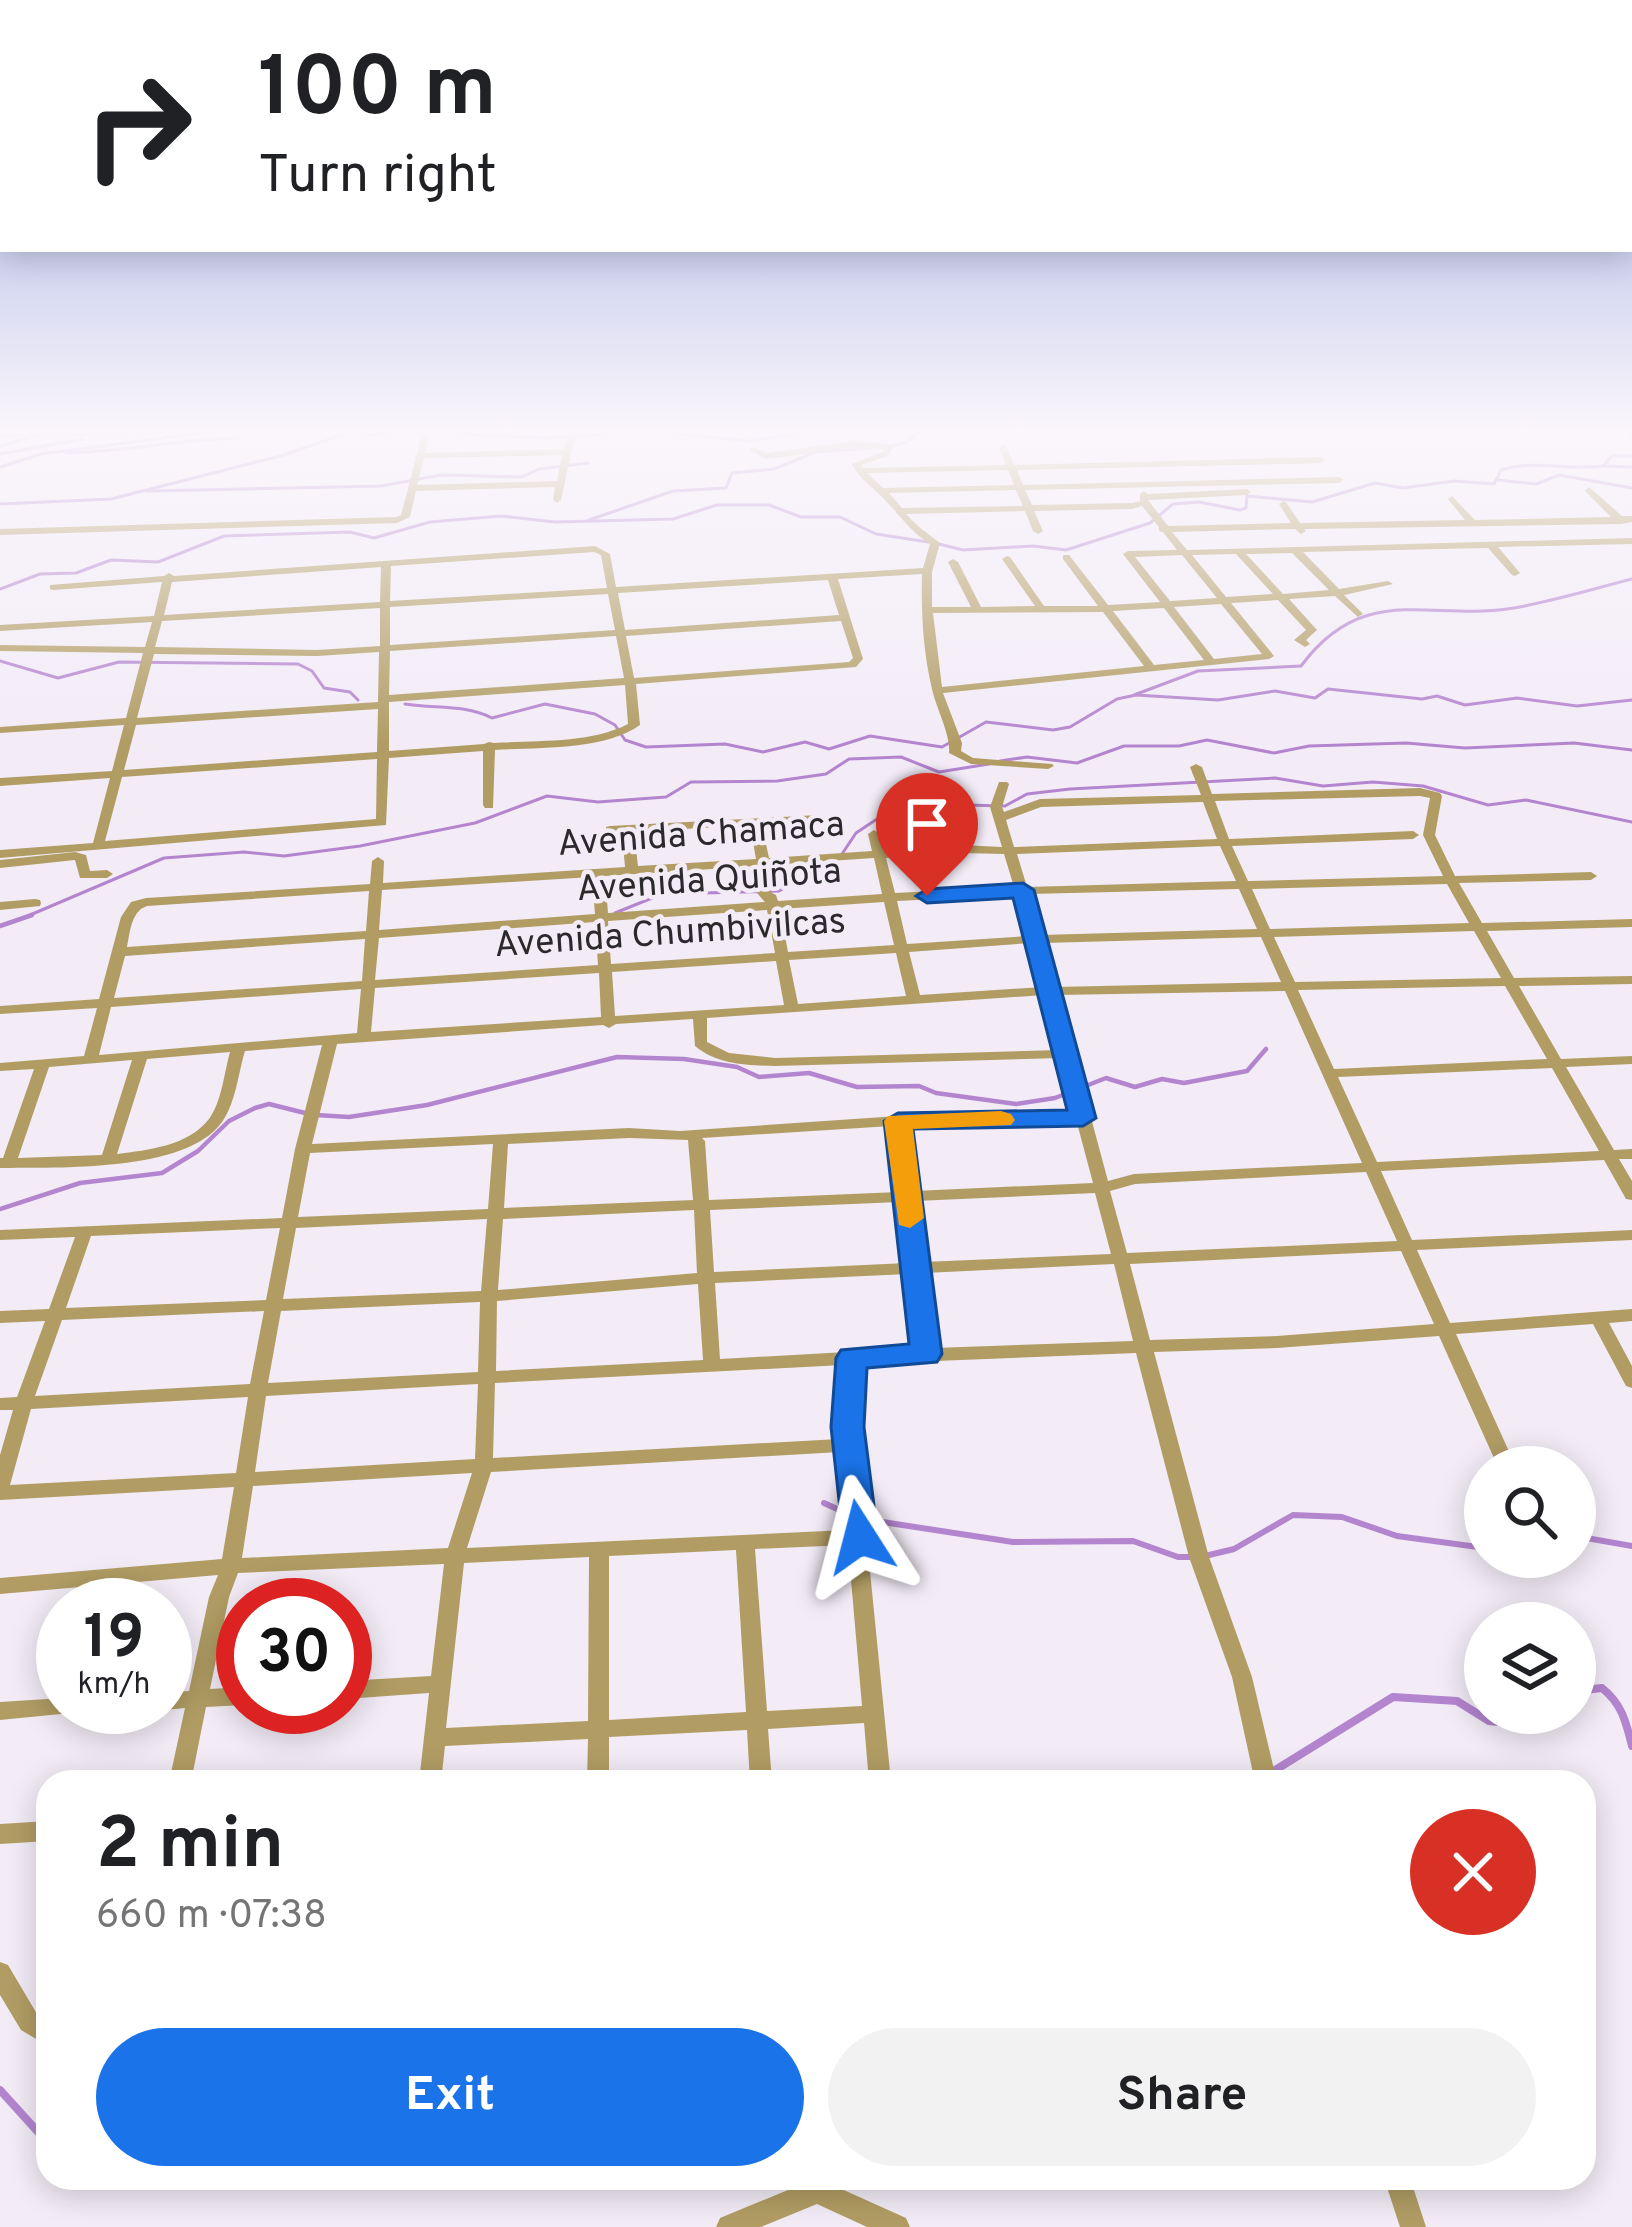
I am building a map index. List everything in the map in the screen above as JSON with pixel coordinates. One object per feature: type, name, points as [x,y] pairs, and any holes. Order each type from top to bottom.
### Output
[{"type":"street","points":[[921,534],[935,543],[936,553],[927,571],[926,638],[955,753],[961,759],[1048,766]]},
{"type":"street","points":[[940,690],[1269,656],[1166,534]]},
{"type":"street","points":[[1303,534],[1312,549]]},
{"type":"street","points":[[1482,534],[1514,573]]},
{"type":"street","points":[[1212,663],[1128,554],[1632,536]]},
{"type":"street","points":[[0,782],[590,740],[630,729],[633,698],[605,554],[595,549],[53,586]]},
{"type":"street","points":[[1294,549],[1358,614]]},
{"type":"street","points":[[1238,550],[1312,630],[1299,640],[1305,644]]},
{"type":"street","points":[[1066,557],[1152,669]]},
{"type":"street","points":[[1007,559],[1042,610]]},
{"type":"street","points":[[0,854],[382,822],[386,562]]},
{"type":"street","points":[[952,562],[977,609]]},
{"type":"street","points":[[0,628],[927,571]]},
{"type":"street","points":[[98,846],[169,575]]},
{"type":"street","points":[[0,730],[852,665],[859,663],[832,576]]},
{"type":"street","points":[[928,610],[1106,609],[1388,584]]},
{"type":"street","points":[[0,648],[317,653],[847,618]]},
{"type":"street","points":[[489,746],[489,805]]},
{"type":"street","points":[[1196,767],[1224,841],[1498,1446]]},
{"type":"street","points":[[1004,784],[996,807],[1023,890],[1198,1557],[1242,1677],[1263,1770]]},
{"type":"street","points":[[999,818],[1040,803],[1420,792],[1436,796],[1429,835],[1451,880],[1632,1196]]},
{"type":"street","points":[[610,830],[816,818]]},
{"type":"street","points":[[755,823],[768,885],[763,892],[772,906],[792,1009]]},
{"type":"street","points":[[628,830],[632,870]]},
{"type":"street","points":[[874,834],[898,950],[914,1000]]},
{"type":"street","name":"Avenida Chamaca","points":[[119,952],[136,905],[961,849],[1413,835]]},
{"type":"street","points":[[0,864],[75,856],[82,858],[84,875],[107,874]]},
{"type":"street","points":[[364,1037],[379,861]]},
{"type":"street","points":[[598,872],[609,1024]]},
{"type":"street","name":"Avenida Quiñota","points":[[119,952],[1023,890],[1591,876]]},
{"type":"street","points":[[0,906],[35,903]]},
{"type":"street","name":"Avenida Chumbivilcas","points":[[0,1010],[1036,939],[1632,923]]},
{"type":"street","points":[[89,1060],[119,952]]},
{"type":"street","points":[[0,1067],[1048,991],[1632,980]]},
{"type":"street","points":[[700,1016],[700,1043],[710,1054],[728,1058],[775,1062],[1065,1054]]},
{"type":"street","points":[[183,1770],[219,1597],[231,1566],[257,1390],[303,1149],[329,1042]]},
{"type":"street","points":[[43,1064],[5,1163],[168,1153],[199,1140],[217,1120],[238,1050]]},
{"type":"street","points":[[109,1156],[140,1058]]},
{"type":"street","points":[[1332,1073],[1632,1060]]},
{"type":"street","points":[[303,1149],[898,1121],[1083,1118]]},
{"type":"street","points":[[898,1121],[926,1354]]},
{"type":"street","points":[[685,1133],[697,1142],[712,1367]]},
{"type":"street","points":[[431,1770],[455,1556],[484,1466],[489,1296],[502,1139]]},
{"type":"street","points":[[0,1235],[1102,1188],[1134,1179],[1632,1154]]},
{"type":"street","points":[[85,1231],[24,1403],[0,1490],[849,1445]]},
{"type":"street","points":[[0,1317],[489,1296],[704,1278],[1632,1235]]},
{"type":"street","points":[[0,1404],[926,1354],[1143,1348],[1632,1315]]},
{"type":"street","points":[[1598,1318],[1632,1382]]},
{"type":"street","points":[[852,1358],[849,1445],[879,1770]]},
{"type":"street","points":[[0,1586],[231,1566],[860,1537]]},
{"type":"street","points":[[745,1542],[760,1770]]},
{"type":"street","points":[[598,1770],[599,1549]]},
{"type":"street","points":[[372,1688],[441,1684]]},
{"type":"street","points":[[192,1699],[216,1698]]},
{"type":"street","points":[[0,1711],[36,1709]]},
{"type":"street","points":[[435,1738],[874,1714]]},
{"type":"street","points":[[0,1834],[36,1832]]},
{"type":"street","points":[[0,1972],[36,2026]]},
{"type":"street","points":[[1400,2190],[1413,2227]]},
{"type":"street","points":[[729,2227],[817,2191],[897,2227]]},
{"type":"waterway","points":[[0,589],[40,574],[76,573],[111,560],[158,562],[224,536],[289,534]]},
{"type":"waterway","points":[[358,534],[374,538],[388,534]]},
{"type":"waterway","points":[[876,534],[928,542]]},
{"type":"waterway","points":[[939,544],[963,550],[1033,546],[1066,550],[1116,534]]},
{"type":"waterway","points":[[1134,695],[1198,671],[1301,666],[1325,639],[1375,614],[1514,608],[1632,579]]},
{"type":"waterway","points":[[0,661],[58,678],[119,662],[298,664],[312,671],[324,688],[350,692],[358,700]]},
{"type":"waterway","points":[[405,704],[460,709],[492,718],[545,704],[595,714],[615,725],[625,740],[646,747],[725,744],[763,752],[805,742],[829,749],[870,736],[942,747],[986,722],[1053,730],[1070,727],[1117,699],[1136,695],[1218,700],[1275,691],[1315,698],[1328,689],[1422,699],[1437,696],[1465,705],[1517,698],[1577,706],[1632,700]]},
{"type":"waterway","points":[[1000,761],[1027,757],[1077,763],[1124,746],[1179,746],[1207,740],[1274,753],[1309,746],[1406,743],[1465,748],[1574,743],[1632,750]]},
{"type":"waterway","points":[[23,918],[164,858],[244,852],[284,856],[360,846],[475,823],[547,796],[598,802],[666,797],[691,782],[777,781],[826,774],[849,759],[901,757],[939,772],[989,764]]},
{"type":"waterway","points":[[615,913],[662,894],[779,891],[840,857],[856,833],[889,811],[925,814],[965,805],[1005,806],[1027,794],[1070,789],[1275,778],[1323,786],[1373,782],[1423,786],[1488,805],[1526,800],[1632,822]]},
{"type":"waterway","points":[[0,926],[32,915]]},
{"type":"waterway","points":[[316,1115],[349,1117],[427,1105],[617,1057],[684,1059],[737,1067],[759,1077],[809,1073],[857,1087],[919,1086],[936,1093],[1016,1104],[1055,1098],[1106,1078],[1135,1087],[1162,1079],[1184,1083],[1247,1071],[1266,1049]]},
{"type":"waterway","points":[[0,1209],[80,1183],[162,1173],[198,1151],[229,1121],[255,1108],[269,1104],[305,1113]]},
{"type":"waterway","points":[[824,1503],[846,1513]]},
{"type":"waterway","points":[[1205,1556],[1234,1549],[1293,1515],[1342,1517],[1397,1536],[1464,1545]]},
{"type":"waterway","points":[[863,1519],[1013,1542],[1133,1541],[1178,1557],[1194,1557]]},
{"type":"waterway","points":[[1596,1540],[1632,1546]]},
{"type":"waterway","points":[[1596,1689],[1602,1688],[1614,1700],[1632,1746]]},
{"type":"waterway","points":[[1275,1770],[1393,1697],[1464,1705]]},
{"type":"waterway","points":[[0,2090],[36,2130]]},
{"type":"slow traffic","points":[[910,1218],[898,1121],[1001,1120]]},
{"type":"route","points":[[860,1537],[847,1427],[852,1358],[926,1354],[898,1121],[1083,1118],[1023,890],[927,896]]}]
